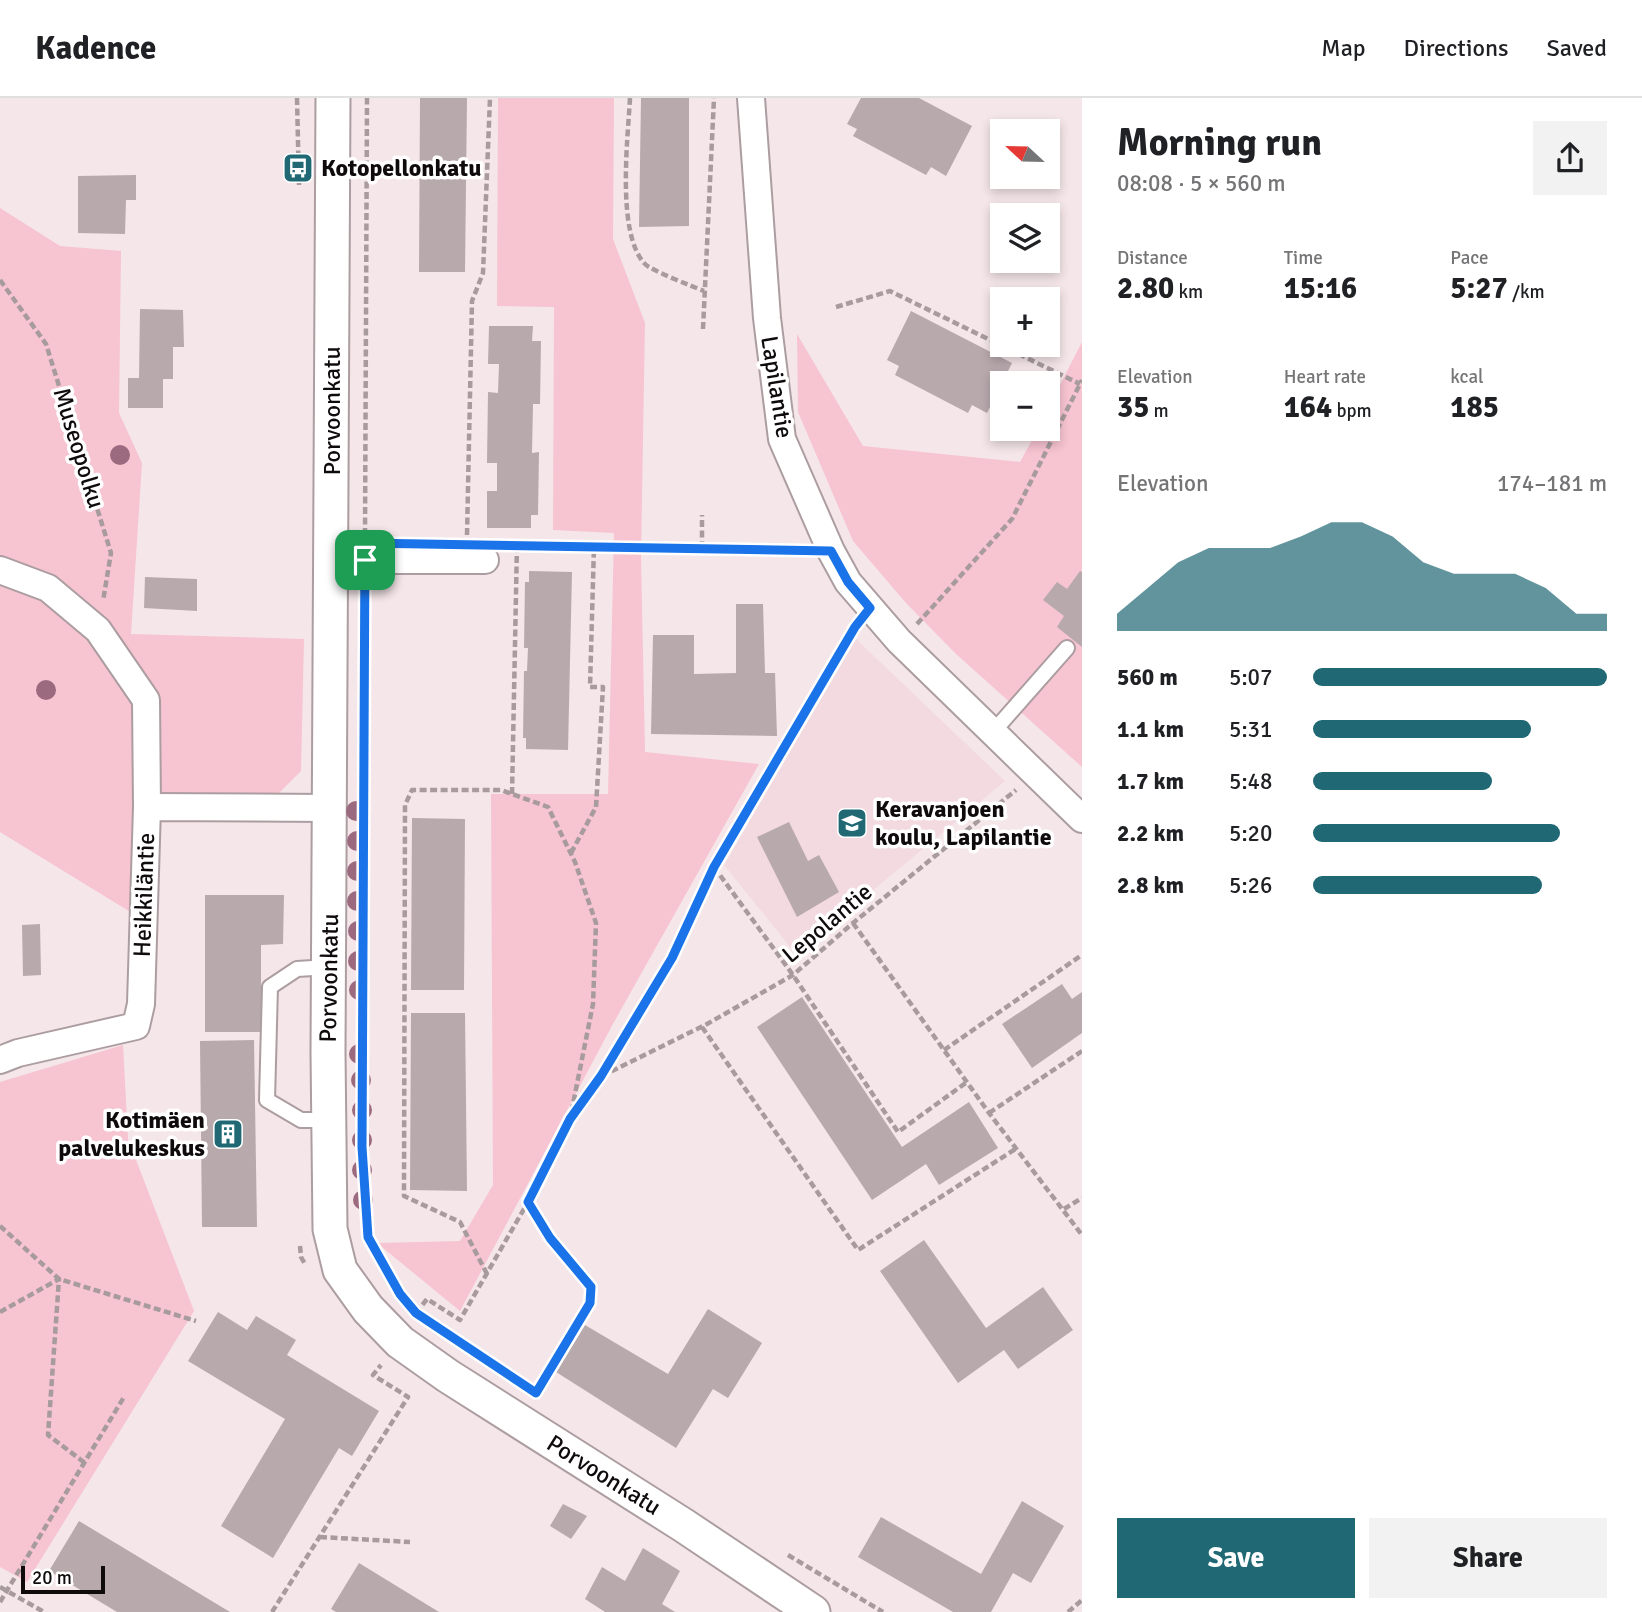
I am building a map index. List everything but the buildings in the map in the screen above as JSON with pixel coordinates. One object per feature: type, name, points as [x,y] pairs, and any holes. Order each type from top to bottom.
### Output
[{"type":"street","name":"Porvoonkatu","points":[[333,98],[328,967],[330,1229],[340,1270],[368,1309],[400,1342],[448,1376],[683,1525],[813,1612]]},
{"type":"street","name":"Lapilantie","points":[[751,98],[766,318],[782,439],[831,551],[848,582],[899,641],[1082,819]]},
{"type":"street","points":[[331,560],[365,560],[485,549]]},
{"type":"street","points":[[0,570],[48,588],[98,630],[146,700],[147,807]]},
{"type":"street","name":"Heikkiläntie","points":[[0,1060],[18,1053],[136,1026],[141,1004],[147,807],[331,807]]},
{"type":"lane","points":[[993,732],[1067,648]]},
{"type":"lane","points":[[328,967],[297,969],[270,987],[267,1100],[301,1120],[330,1120]]},
{"type":"path","points":[[297,98],[300,190]]},
{"type":"path","points":[[363,847],[367,98]]},
{"type":"path","points":[[490,98],[483,273],[472,301],[485,549],[517,544],[831,551]]},
{"type":"path","points":[[630,98],[626,196],[629,234],[645,264],[704,291]]},
{"type":"path","points":[[703,329],[714,98]]},
{"type":"path","name":"Museopolku","points":[[0,280],[46,344],[111,553],[98,630]]},
{"type":"path","points":[[835,307],[890,291],[1081,382],[1012,519],[913,629],[899,641]]},
{"type":"path","points":[[702,515],[702,548]]},
{"type":"path","points":[[512,794],[517,544]]},
{"type":"path","points":[[571,854],[596,807],[597,798],[603,687],[590,687],[594,546]]},
{"type":"path","points":[[416,1313],[427,1299],[460,1320],[528,1202],[570,1119],[601,1076],[672,958],[714,867],[855,627],[870,608]]},
{"type":"path","name":"Lepolantie","points":[[601,1076],[702,1027],[793,975],[1036,773]]},
{"type":"path","points":[[487,1274],[460,1222],[404,1196],[405,805],[412,790],[501,790],[548,807],[571,854],[596,923],[593,1004],[570,1119]]},
{"type":"path","points":[[714,867],[793,975],[898,1132],[967,1082]]},
{"type":"path","points":[[853,923],[989,1113],[1082,1235]]},
{"type":"path","points":[[944,1050],[1082,954]]},
{"type":"path","points":[[362,959],[362,1106]]},
{"type":"path","points":[[702,1027],[858,1250],[1017,1148]]},
{"type":"path","points":[[989,1113],[1082,1051]]},
{"type":"path","points":[[362,1147],[368,1237],[400,1294],[416,1313],[427,1321]]},
{"type":"path","points":[[1064,1209],[1082,1198]]},
{"type":"path","points":[[528,1202],[550,1238],[591,1287],[590,1303],[536,1393]]},
{"type":"path","points":[[0,1226],[59,1279],[196,1321]]},
{"type":"path","points":[[300,1243],[301,1257],[307,1269]]},
{"type":"path","points":[[0,1312],[59,1279]]},
{"type":"path","points":[[59,1279],[48,1435],[85,1463]]},
{"type":"path","points":[[439,1329],[496,1367]]},
{"type":"path","points":[[272,1612],[408,1396],[373,1375],[383,1361]]},
{"type":"path","points":[[526,1386],[547,1400]]},
{"type":"path","points":[[0,1602],[124,1398]]},
{"type":"path","points":[[320,1537],[410,1542]]},
{"type":"path","points":[[778,1548],[883,1612]]},
{"type":"path","points":[[0,1587],[44,1612]]},
{"type":"path","points":[[1068,1612],[1082,1600]]},
{"type":"shaded area","points":[[498,98],[614,98],[613,239],[645,323],[641,557],[645,752],[759,764],[614,1022],[460,1311],[377,1243],[460,1241],[493,1185],[491,794],[608,794],[614,533],[553,530],[554,307],[497,306]]},
{"type":"shaded area","points":[[0,208],[60,246],[121,251],[119,413],[142,463],[131,634],[304,639],[301,771],[277,795],[138,793],[132,913],[0,832]]},
{"type":"shaded area","points":[[797,334],[863,446],[1020,462],[1031,441],[1060,441],[1060,385],[1082,342],[1082,767],[956,654],[906,603],[853,541],[798,412]]},
{"type":"shaded area","name":"Keravanjoen koulu, Lapilantie","points":[[856,639],[1005,781],[796,954],[724,865]]},
{"type":"shaded area","points":[[123,1045],[128,1139],[194,1311],[27,1582],[0,1567],[0,1082]]},
{"type":"place","name":"Kotopellonkatu","points":[[298,168]]},
{"type":"place","name":"Keravanjoen koulu, Lapilantie","points":[[852,823]]},
{"type":"place","name":"Kotimäen palvelukeskus","points":[[228,1134]]},
{"type":"route","points":[[365,543],[831,551],[848,582],[870,608],[855,627],[714,867],[672,958],[601,1076],[570,1119],[528,1202],[550,1238],[591,1287],[590,1303],[536,1393],[416,1313],[400,1294],[368,1237],[362,1147],[365,560],[365,543]]}]
